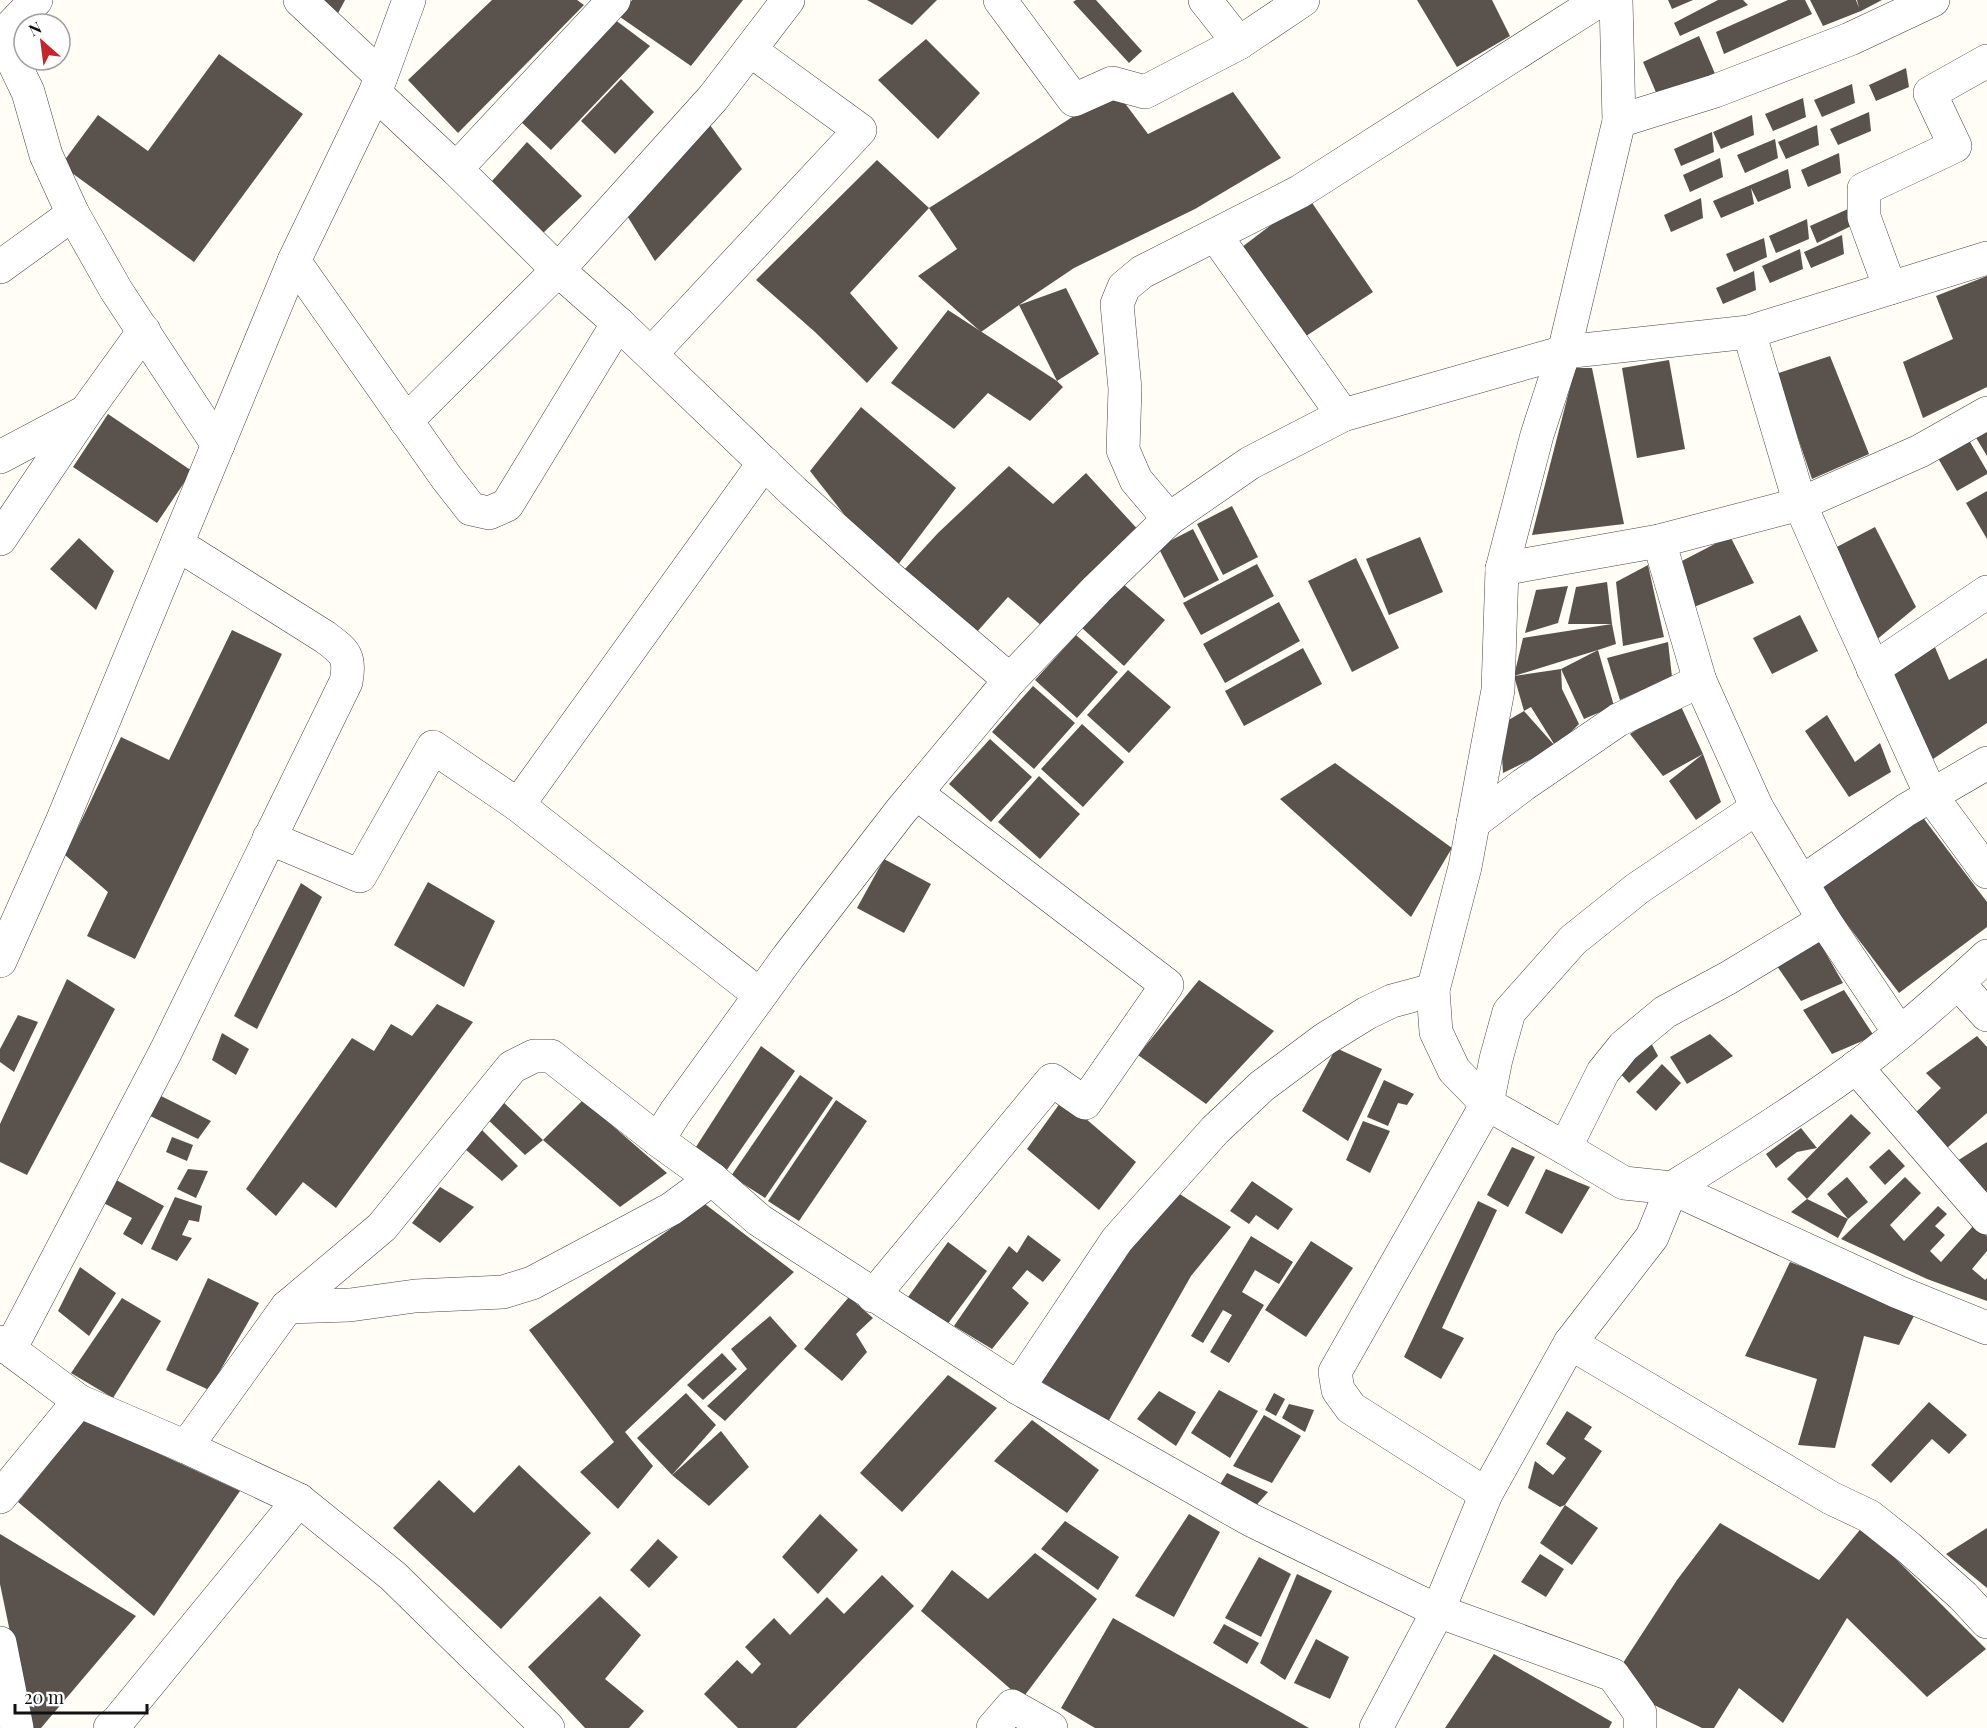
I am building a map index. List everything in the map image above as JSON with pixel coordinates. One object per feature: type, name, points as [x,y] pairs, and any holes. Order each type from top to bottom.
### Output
[{"type":"street","points":[[36,0],[0,36],[28,92],[46,154],[73,214],[116,290],[218,445]]},
{"type":"street","points":[[300,0],[456,169],[558,270],[618,322],[764,463],[890,578],[1010,680]]},
{"type":"street","points":[[0,961],[61,824],[294,261],[378,85],[409,0]]},
{"type":"street","points":[[406,421],[558,270],[713,98],[788,0]]},
{"type":"street","points":[[1000,0],[1074,100],[1112,83],[1145,92],[1239,42],[1303,0]]},
{"type":"street","points":[[1205,0],[1239,42]]},
{"type":"street","points":[[1169,519],[1136,480],[1123,450],[1125,389],[1117,304],[1124,287],[1142,272],[1299,192],[1600,0]]},
{"type":"street","points":[[1616,0],[1619,121],[1564,352],[1537,435],[1502,569],[1498,690],[1465,867],[1433,990],[1436,1032],[1454,1070],[1487,1104],[1624,1183],[1672,1188],[1898,1292],[1987,1328]]},
{"type":"street","points":[[1619,121],[1715,91],[1850,39],[1933,0]]},
{"type":"street","points":[[456,169],[611,1]]},
{"type":"street","points":[[651,354],[860,130],[750,50]]},
{"type":"street","points":[[1890,288],[1864,217],[1864,189],[1955,147],[1930,93],[1987,61]]},
{"type":"street","points":[[0,267],[73,214]]},
{"type":"street","points":[[1215,235],[1343,415]]},
{"type":"street","points":[[658,1140],[760,994],[916,793],[1010,680],[1097,589],[1169,519],[1250,463],[1343,415],[1564,352],[1749,332],[1987,258]]},
{"type":"street","points":[[294,261],[471,509],[489,513],[507,505],[618,322]]},
{"type":"street","points":[[0,539],[87,410],[144,332]]},
{"type":"street","points":[[1749,332],[1800,504],[1932,797],[1987,872]]},
{"type":"street","points":[[0,457],[87,410]]},
{"type":"street","points":[[1502,569],[1659,541],[1800,504],[1920,451],[1987,413]]},
{"type":"street","points":[[518,805],[764,463]]},
{"type":"street","points":[[1659,541],[1700,681],[1757,808],[1824,920],[1899,1032]]},
{"type":"street","points":[[177,544],[325,637],[344,652],[349,666],[346,682],[166,1051],[5,1345],[80,1401],[299,1500],[393,1576],[548,1728]]},
{"type":"street","points":[[1873,669],[1987,592]]},
{"type":"street","points":[[1473,823],[1523,785],[1618,720],[1700,681]]},
{"type":"street","points":[[269,838],[360,876],[433,747],[518,805],[760,994]]},
{"type":"street","points":[[1802,882],[1906,810],[1987,764]]},
{"type":"street","points":[[873,1296],[1052,1080],[1085,1103],[1167,985],[916,793]]},
{"type":"street","points":[[1486,1494],[1351,1408],[1338,1390],[1335,1372],[1487,1104],[1509,1012],[1573,940],[1638,888],[1757,808]]},
{"type":"street","points":[[1565,1148],[1603,1072],[1624,1046],[1665,1012],[1728,978],[1824,920]]},
{"type":"street","points":[[1376,1728],[1438,1611],[1486,1494],[1570,1343],[1652,1237],[1672,1188],[1735,1149],[1856,1067],[1958,983],[1987,956]]},
{"type":"street","points":[[1958,983],[1987,1015]]},
{"type":"street","points":[[1018,1388],[1117,1240],[1215,1130],[1262,1086],[1325,1039],[1384,1005],[1433,990]]},
{"type":"street","points":[[186,1447],[286,1307],[382,1227],[512,1067],[534,1056],[551,1056],[712,1179],[759,1220],[1018,1388],[1251,1520],[1438,1611],[1613,1675],[1640,1713],[1640,1728]]},
{"type":"street","points":[[1856,1067],[1987,1218]]},
{"type":"street","points":[[286,1307],[350,1305],[415,1296],[503,1292],[532,1283],[671,1209],[712,1179]]},
{"type":"street","points":[[1570,1343],[1831,1498],[1869,1516],[1963,1596],[1987,1622]]},
{"type":"street","points":[[0,1497],[80,1401]]},
{"type":"street","points":[[110,1728],[299,1500]]},
{"type":"street","points":[[0,1643],[17,1728]]},
{"type":"street","points":[[993,1728],[1012,1706],[1051,1728]]},
{"type":"building","points":[[319,0],[345,0],[336,17]]},
{"type":"building","points":[[492,0],[577,0],[584,5],[458,133],[408,80]]},
{"type":"building","points":[[632,0],[743,0],[691,66],[620,17]]},
{"type":"building","points":[[867,0],[937,0],[912,25]]},
{"type":"building","points":[[1096,0],[1142,51],[1129,63],[1073,2]]},
{"type":"building","points":[[1417,0],[1492,0],[1510,36],[1457,67]]},
{"type":"building","points":[[1668,0],[1693,0],[1672,9]]},
{"type":"building","points":[[1718,0],[1743,0],[1748,5],[1680,36],[1674,23]]},
{"type":"building","points":[[1788,0],[1805,0],[1812,14],[1724,54],[1716,32]]},
{"type":"building","points":[[1810,0],[1856,0],[1859,8],[1857,0],[1882,0],[1823,26]]},
{"type":"building","points":[[610,16],[650,46],[551,150],[518,119]]},
{"type":"building","points":[[1699,36],[1716,76],[1658,97],[1643,62]]},
{"type":"building","points":[[926,39],[980,93],[938,139],[878,80]]},
{"type":"building","points":[[219,54],[303,114],[194,262],[61,165],[98,115],[148,151]]},
{"type":"building","points":[[1906,68],[1909,87],[1876,101],[1869,85]]},
{"type":"building","points":[[621,79],[654,112],[615,154],[581,121]]},
{"type":"building","points":[[1852,84],[1855,103],[1822,117],[1814,100]]},
{"type":"building","points":[[1115,90],[1148,134],[1233,92],[1281,158],[1195,209],[1074,268],[981,332],[918,276],[957,249],[929,208]]},
{"type":"building","points":[[1803,98],[1806,117],[1773,131],[1765,114]]},
{"type":"building","points":[[1869,112],[1871,131],[1838,145],[1830,129]]},
{"type":"building","points":[[1752,115],[1754,135],[1721,149],[1713,132]]},
{"type":"building","points":[[710,125],[742,169],[655,261],[626,214]]},
{"type":"building","points":[[1817,125],[1819,145],[1786,159],[1778,142]]},
{"type":"building","points":[[1712,132],[1714,152],[1681,166],[1674,149]]},
{"type":"building","points":[[1775,139],[1778,158],[1745,173],[1737,155]]},
{"type":"building","points":[[527,142],[582,196],[542,234],[492,181]]},
{"type":"building","points":[[1839,153],[1841,173],[1808,187],[1801,170]]},
{"type":"building","points":[[1720,158],[1723,177],[1690,192],[1683,175]]},
{"type":"building","points":[[877,160],[929,208],[850,293],[898,348],[867,383],[815,332],[756,280]]},
{"type":"building","points":[[1788,169],[1791,188],[1758,202],[1751,188],[1754,204],[1721,218],[1713,201]]},
{"type":"building","points":[[1308,197],[1373,292],[1297,342],[1242,247]]},
{"type":"building","points":[[1701,198],[1703,218],[1671,232],[1664,215]]},
{"type":"building","points":[[1848,209],[1851,226],[1817,243],[1810,226]]},
{"type":"building","points":[[1807,219],[1809,239],[1776,253],[1769,236]]},
{"type":"building","points":[[1842,235],[1844,254],[1811,268],[1804,252]]},
{"type":"building","points":[[1764,238],[1767,257],[1734,272],[1726,254]]},
{"type":"building","points":[[1800,249],[1803,269],[1770,283],[1762,266]]},
{"type":"building","points":[[1754,271],[1756,290],[1723,304],[1716,288]]},
{"type":"building","points":[[1987,276],[1987,387],[1923,418],[1903,362],[1953,339],[1936,296]]},
{"type":"building","points":[[1066,288],[1099,354],[1057,381],[1019,305]]},
{"type":"building","points":[[948,310],[1063,387],[1030,421],[988,393],[954,429],[891,383]]},
{"type":"building","points":[[1830,356],[1869,454],[1812,479],[1776,374]]},
{"type":"building","points":[[1669,360],[1685,449],[1637,458],[1622,368]]},
{"type":"building","points":[[1575,368],[1592,368],[1624,524],[1532,535]]},
{"type":"building","points":[[861,407],[956,488],[891,574],[810,471]]},
{"type":"building","points":[[108,414],[192,471],[157,523],[73,467]]},
{"type":"building","points":[[1987,423],[1987,456],[1972,431]]},
{"type":"building","points":[[1966,435],[1987,474],[1957,491],[1935,453]]},
{"type":"building","points":[[1009,466],[1053,504],[1086,473],[1142,534],[1050,633],[1008,597],[976,633],[904,570],[938,533]]},
{"type":"building","points":[[1987,491],[1987,539],[1966,503]]},
{"type":"building","points":[[1232,506],[1258,557],[1223,575],[1197,524]]},
{"type":"building","points":[[1875,527],[1916,607],[1869,646],[1831,550]]},
{"type":"building","points":[[1193,529],[1219,580],[1184,598],[1158,547]]},
{"type":"building","points":[[1730,536],[1754,583],[1694,607],[1680,562]]},
{"type":"building","points":[[1420,537],[1443,592],[1389,615],[1366,559]]},
{"type":"building","points":[[79,538],[114,571],[96,610],[50,569]]},
{"type":"building","points":[[1356,558],[1399,648],[1352,672],[1308,581]]},
{"type":"building","points":[[1257,564],[1274,596],[1201,635],[1183,603]]},
{"type":"building","points":[[1648,565],[1664,637],[1623,646],[1616,582]]},
{"type":"building","points":[[1607,582],[1612,624],[1568,624],[1576,587]]},
{"type":"building","points":[[1122,583],[1165,620],[1124,666],[1082,628]]},
{"type":"building","points":[[1568,586],[1558,623],[1525,633],[1536,590]]},
{"type":"building","points":[[1279,602],[1300,641],[1225,683],[1203,644]]},
{"type":"building","points":[[1800,615],[1818,651],[1772,674],[1753,638]]},
{"type":"building","points":[[1612,624],[1616,644],[1514,676],[1523,638]]},
{"type":"building","points":[[232,630],[282,654],[135,959],[87,936],[108,892],[65,855],[121,737],[169,760]]},
{"type":"building","points":[[1076,635],[1118,672],[1077,718],[1035,680]]},
{"type":"building","points":[[1668,642],[1672,677],[1620,700],[1607,658]]},
{"type":"building","points":[[1934,645],[1949,680],[1987,658],[1987,723],[1927,763],[1880,672]]},
{"type":"building","points":[[1303,648],[1322,684],[1244,726],[1225,691]]},
{"type":"building","points":[[1598,650],[1614,706],[1584,719],[1561,669]]},
{"type":"building","points":[[1561,669],[1562,689],[1579,724],[1556,747],[1531,707],[1524,711],[1514,676]]},
{"type":"building","points":[[1128,670],[1171,707],[1129,753],[1087,715]]},
{"type":"building","points":[[1033,686],[1075,723],[1034,769],[992,732]]},
{"type":"building","points":[[1679,702],[1703,754],[1663,776],[1630,734]]},
{"type":"building","points":[[1524,711],[1556,747],[1503,773],[1500,725]]},
{"type":"building","points":[[1827,715],[1855,762],[1880,743],[1891,772],[1849,797],[1805,731]]},
{"type":"building","points":[[1082,724],[1124,762],[1083,807],[1041,769]]},
{"type":"building","points":[[990,739],[1032,777],[991,822],[949,784]]},
{"type":"building","points":[[1703,754],[1721,802],[1696,820],[1669,781]]},
{"type":"building","points":[[1335,763],[1452,848],[1411,917],[1280,799]]},
{"type":"building","points":[[1039,776],[1080,814],[1040,859],[998,822]]},
{"type":"building","points":[[1915,807],[1987,902],[1987,927],[1899,993],[1815,882]]},
{"type":"building","points":[[884,859],[931,884],[904,933],[857,908]]},
{"type":"building","points":[[428,882],[495,921],[464,987],[394,945]]},
{"type":"building","points":[[301,883],[322,897],[257,1029],[234,1016]]},
{"type":"building","points":[[1816,936],[1843,983],[1801,1001],[1775,963]]},
{"type":"building","points":[[67,979],[115,1009],[27,1175],[0,1162],[0,1124]]},
{"type":"building","points":[[1199,980],[1274,1031],[1206,1104],[1138,1055]]},
{"type":"building","points":[[1844,990],[1874,1036],[1832,1054],[1803,1010]]},
{"type":"building","points":[[437,1004],[473,1022],[336,1208],[303,1182],[276,1216],[246,1189],[352,1038],[374,1051],[391,1024],[412,1036]]},
{"type":"building","points":[[18,1015],[38,1022],[14,1072],[0,1062],[0,1049]]},
{"type":"building","points":[[222,1033],[249,1049],[236,1075],[212,1060]]},
{"type":"building","points":[[1710,1034],[1733,1056],[1687,1084],[1670,1057]]},
{"type":"building","points":[[1977,1036],[1987,1047],[1987,1113],[1947,1148],[1912,1116],[1941,1088],[1926,1073]]},
{"type":"building","points":[[1649,1039],[1658,1056],[1629,1083],[1617,1070]]},
{"type":"building","points":[[761,1046],[795,1071],[724,1174],[694,1150]]},
{"type":"building","points":[[1336,1048],[1382,1069],[1348,1141],[1302,1111]]},
{"type":"building","points":[[1662,1064],[1681,1083],[1656,1111],[1636,1092]]},
{"type":"building","points":[[800,1075],[833,1098],[765,1198],[731,1176]]},
{"type":"building","points":[[1384,1080],[1414,1094],[1407,1105],[1398,1103],[1388,1126],[1367,1117]]},
{"type":"building","points":[[153,1092],[211,1121],[198,1139],[146,1114]]},
{"type":"building","points":[[498,1097],[543,1140],[525,1155],[484,1116]]},
{"type":"building","points":[[1063,1099],[1136,1162],[1099,1210],[1027,1149]]},
{"type":"building","points":[[583,1100],[667,1173],[620,1207],[543,1140]]},
{"type":"building","points":[[836,1100],[867,1121],[799,1221],[768,1201]]},
{"type":"building","points":[[1851,1114],[1871,1133],[1807,1199],[1787,1179]]},
{"type":"building","points":[[1363,1121],[1390,1131],[1370,1173],[1346,1160]]},
{"type":"building","points":[[476,1124],[518,1166],[502,1181],[458,1143]]},
{"type":"building","points":[[1801,1128],[1817,1148],[1797,1152],[1776,1168],[1766,1154]]},
{"type":"building","points":[[172,1137],[193,1145],[187,1161],[166,1152]]},
{"type":"building","points":[[1987,1142],[1987,1197],[1957,1161]]},
{"type":"building","points":[[1512,1147],[1535,1157],[1508,1207],[1487,1195]]},
{"type":"building","points":[[1889,1149],[1905,1166],[1885,1185],[1869,1167]]},
{"type":"building","points":[[188,1169],[208,1171],[196,1198],[177,1189]]},
{"type":"building","points":[[1546,1169],[1590,1187],[1562,1234],[1525,1213]]},
{"type":"building","points":[[109,1176],[164,1206],[142,1245],[123,1234],[132,1218],[96,1199]]},
{"type":"building","points":[[1847,1177],[1868,1202],[1848,1219],[1827,1194]]},
{"type":"building","points":[[1905,1177],[1921,1193],[1890,1225],[1904,1241],[1938,1206],[1947,1214],[1935,1226],[1945,1235],[1930,1251],[1941,1262],[1974,1225],[1987,1236],[1987,1251],[1972,1269],[1985,1280],[1987,1278],[1987,1301],[1927,1279],[1841,1239]]},
{"type":"building","points":[[1252,1181],[1293,1209],[1278,1230],[1256,1215],[1249,1224],[1230,1211]]},
{"type":"building","points":[[440,1187],[474,1207],[440,1243],[412,1223]]},
{"type":"building","points":[[1175,1191],[1231,1227],[1191,1276],[1108,1422],[1037,1379],[1134,1234]]},
{"type":"building","points":[[175,1197],[202,1206],[199,1222],[189,1220],[182,1235],[192,1238],[177,1261],[151,1249]]},
{"type":"building","points":[[1807,1199],[1848,1219],[1838,1238],[1791,1212]]},
{"type":"building","points":[[1478,1201],[1497,1210],[1442,1328],[1464,1338],[1441,1379],[1404,1357]]},
{"type":"building","points":[[705,1204],[794,1272],[625,1432],[653,1466],[618,1509],[580,1472],[614,1442],[529,1330]]},
{"type":"building","points":[[1028,1235],[1061,1260],[1043,1282],[1027,1270],[1012,1288],[1029,1303],[992,1349],[954,1326],[1009,1246],[1017,1253]]},
{"type":"building","points":[[1251,1236],[1293,1262],[1279,1284],[1255,1270],[1242,1292],[1264,1305],[1229,1363],[1210,1352],[1232,1315],[1223,1310],[1203,1343],[1191,1336]]},
{"type":"building","points":[[1311,1241],[1353,1268],[1306,1337],[1265,1310]]},
{"type":"building","points":[[948,1242],[987,1271],[947,1325],[908,1297]]},
{"type":"building","points":[[1790,1262],[1878,1295],[1915,1314],[1899,1345],[1864,1336],[1835,1448],[1798,1445],[1817,1379],[1745,1356]]},
{"type":"building","points":[[80,1267],[116,1293],[89,1336],[58,1311]]},
{"type":"building","points":[[208,1278],[259,1303],[209,1390],[166,1370]]},
{"type":"building","points":[[849,1297],[873,1318],[856,1334],[867,1352],[842,1381],[804,1349]]},
{"type":"building","points":[[122,1298],[161,1321],[113,1398],[71,1373]]},
{"type":"building","points":[[770,1316],[797,1346],[725,1421],[707,1406],[747,1369],[731,1349]]},
{"type":"building","points":[[722,1353],[737,1369],[703,1400],[687,1385]]},
{"type":"building","points":[[948,1375],[997,1408],[902,1512],[860,1473]]},
{"type":"building","points":[[1219,1390],[1258,1411],[1230,1458],[1191,1433]]},
{"type":"building","points":[[1159,1391],[1196,1412],[1176,1446],[1137,1419]]},
{"type":"building","points":[[686,1393],[716,1425],[672,1475],[637,1438]]},
{"type":"building","points":[[1274,1393],[1285,1399],[1276,1416],[1265,1410]]},
{"type":"building","points":[[1929,1402],[1967,1435],[1949,1454],[1932,1439],[1891,1483],[1871,1465]]},
{"type":"building","points":[[1289,1404],[1314,1410],[1305,1432],[1282,1418]]},
{"type":"building","points":[[1567,1411],[1592,1427],[1584,1439],[1602,1451],[1565,1505],[1560,1507],[1528,1488],[1535,1461],[1553,1475],[1566,1458],[1546,1444]]},
{"type":"building","points":[[1264,1415],[1301,1436],[1272,1483],[1233,1466]]},
{"type":"building","points":[[84,1419],[240,1491],[154,1616],[18,1502]]},
{"type":"building","points":[[1032,1420],[1099,1470],[1067,1513],[994,1461]]},
{"type":"building","points":[[721,1431],[749,1467],[709,1506],[672,1475]]},
{"type":"building","points":[[519,1465],[591,1533],[501,1629],[393,1528],[439,1480],[474,1513]]},
{"type":"building","points":[[1227,1473],[1268,1492],[1253,1509],[1219,1486]]},
{"type":"building","points":[[1565,1505],[1598,1528],[1572,1565],[1540,1543]]},
{"type":"building","points":[[820,1514],[858,1550],[818,1594],[782,1557]]},
{"type":"building","points":[[1189,1514],[1220,1532],[1174,1617],[1135,1596]]},
{"type":"building","points":[[1065,1521],[1119,1557],[1098,1590],[1041,1549]]},
{"type":"building","points":[[1720,1523],[1819,1580],[1863,1526],[1986,1649],[1927,1697],[1847,1618],[1783,1723],[1739,1688],[1714,1728],[1702,1728],[1652,1704],[1623,1663],[1677,1580]]},
{"type":"building","points":[[1987,1528],[1987,1588],[1946,1554]]},
{"type":"building","points":[[0,1534],[136,1616],[41,1728],[30,1728],[0,1584]]},
{"type":"building","points":[[658,1539],[678,1557],[649,1588],[630,1570]]},
{"type":"building","points":[[1035,1553],[1097,1599],[1022,1699],[921,1611],[952,1570],[988,1599]]},
{"type":"building","points":[[1540,1554],[1564,1569],[1546,1597],[1521,1582]]},
{"type":"building","points":[[1259,1557],[1291,1574],[1261,1637],[1225,1618]]},
{"type":"building","points":[[1297,1574],[1332,1591],[1285,1680],[1260,1663]]},
{"type":"building","points":[[882,1575],[914,1606],[796,1728],[738,1728],[704,1694],[737,1660],[752,1674],[761,1664],[745,1647],[774,1618],[790,1635],[827,1597],[844,1614]]},
{"type":"building","points":[[600,1596],[641,1635],[605,1679],[644,1711],[629,1728],[585,1728],[528,1667]]},
{"type":"building","points":[[1113,1618],[1309,1728],[1095,1728],[1061,1708]]},
{"type":"building","points":[[1224,1624],[1259,1643],[1247,1664],[1213,1643]]},
{"type":"building","points":[[1316,1639],[1349,1657],[1330,1699],[1294,1683]]},
{"type":"building","points":[[1494,1654],[1612,1722],[1609,1728],[1445,1728]]}]
